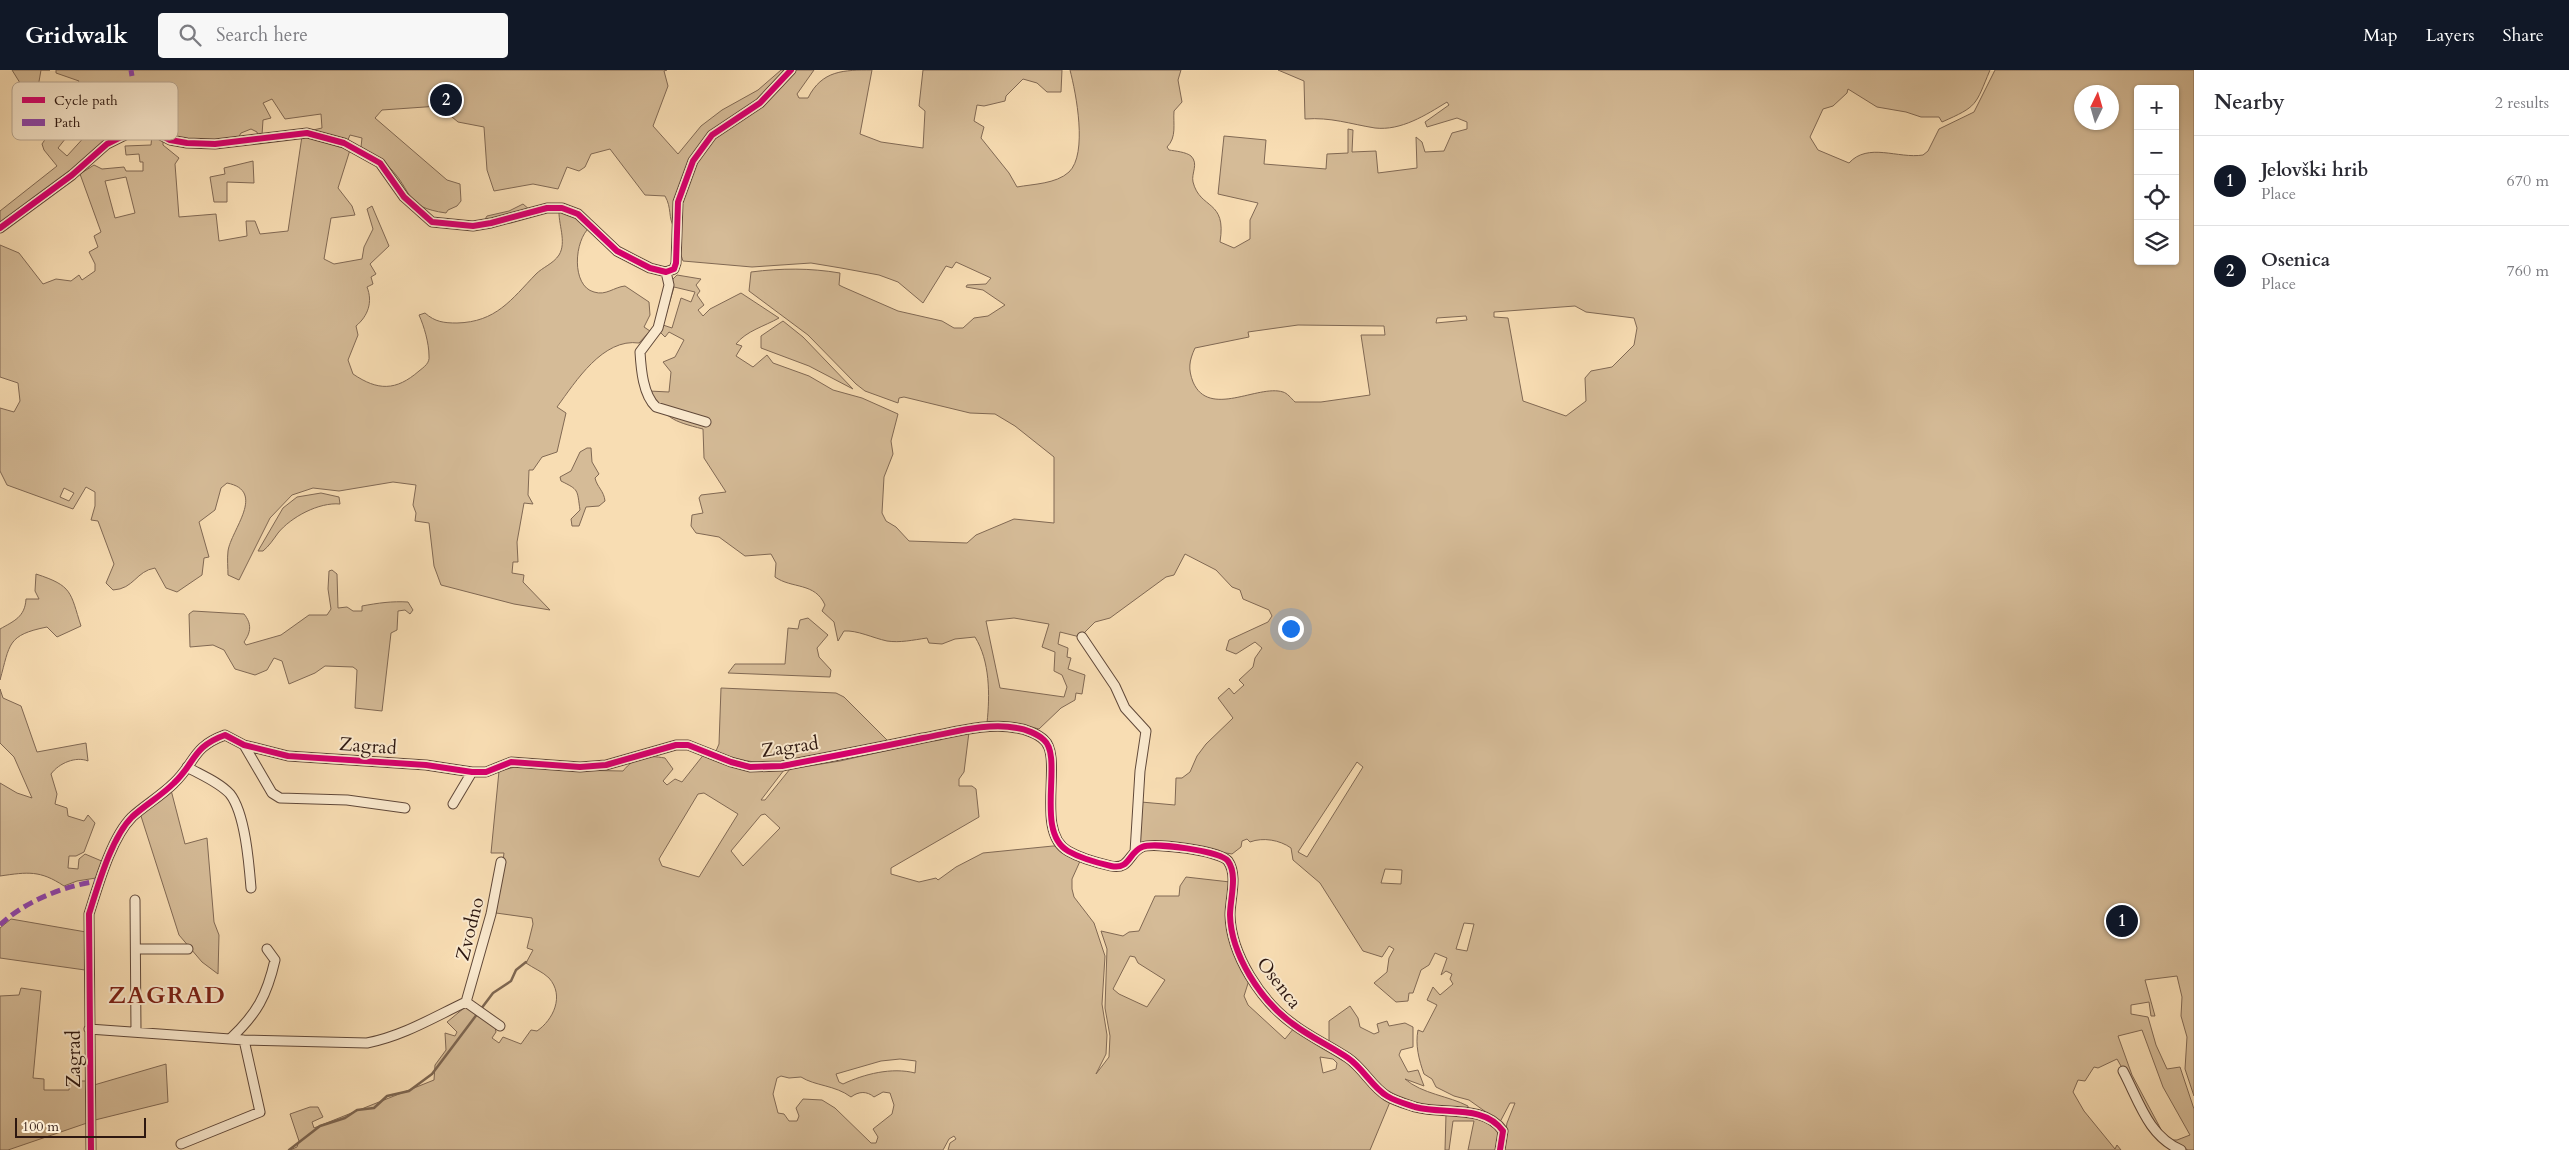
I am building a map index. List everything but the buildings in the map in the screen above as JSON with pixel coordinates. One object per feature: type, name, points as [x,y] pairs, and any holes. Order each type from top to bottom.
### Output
[{"type":"street","points":[[170,140],[215,144],[307,133],[344,143],[380,163],[404,197],[432,222],[473,226],[491,224],[547,208],[562,208],[572,211],[593,226],[617,251],[650,268],[666,272],[674,268],[676,263],[678,202],[692,161],[712,135],[760,103],[791,70]]},
{"type":"street","points":[[0,228],[72,175],[107,144],[115,140]]},
{"type":"street","points":[[666,272],[669,284],[658,328],[640,352],[646,390],[651,403],[656,407],[706,422]]},
{"type":"street","points":[[1082,637],[1115,686],[1124,708],[1146,731],[1140,771],[1135,852]]},
{"type":"street","name":"Osenca","points":[[970,729],[1016,727],[1044,740],[1050,748],[1053,761],[1049,796],[1055,833],[1060,844],[1068,851],[1112,866],[1121,867],[1128,863],[1135,852],[1142,847],[1151,845],[1222,856],[1228,861],[1233,871],[1230,916],[1233,935],[1243,962],[1256,985],[1274,1008],[1292,1024],[1351,1060],[1386,1096],[1418,1108],[1473,1114],[1488,1118],[1497,1123],[1503,1131],[1500,1150]]},
{"type":"street","name":"Zagrad","points":[[90,1150],[90,914],[100,881],[122,831],[132,818],[174,783],[187,767],[197,750],[205,743],[225,735],[244,745],[288,756],[426,765],[472,772],[486,772],[511,762],[580,767],[606,765],[676,745],[688,745],[731,762],[750,767],[782,766],[970,729]]},
{"type":"street","points":[[244,745],[272,793],[280,798],[347,800],[405,808]]},
{"type":"street","points":[[187,767],[223,788],[235,802],[246,840],[251,888]]},
{"type":"street","points":[[453,804],[472,772]]},
{"type":"street","name":"Zvodno","points":[[466,1002],[491,914],[501,862]]},
{"type":"street","points":[[135,900],[136,1031]]},
{"type":"street","points":[[136,949],[188,949]]},
{"type":"street","points":[[230,1039],[253,1016],[269,988],[275,960],[267,949]]},
{"type":"street","points":[[466,1002],[500,1026]]},
{"type":"street","name":"Zagrad","points":[[89,1029],[244,1040],[367,1043],[381,1041],[419,1026],[466,1002]]},
{"type":"street","points":[[181,1144],[260,1112],[244,1040]]},
{"type":"street","points":[[2123,1071],[2151,1127],[2160,1138],[2181,1150]]},
{"type":"shaded area","points":[[12,70],[41,70],[39,82],[19,82]]},
{"type":"shaded area","points":[[56,70],[667,70],[664,71],[668,86],[653,126],[678,154],[701,126],[722,110],[758,90],[781,70],[788,70],[771,91],[732,119],[691,159],[678,192],[674,227],[665,196],[645,195],[610,149],[591,154],[585,167],[579,171],[567,167],[558,189],[533,184],[494,191],[487,170],[484,127],[458,122],[439,106],[382,110],[375,118],[447,180],[460,184],[461,201],[446,213],[422,207],[416,202],[389,167],[361,147],[362,138],[350,135],[347,142],[312,132],[322,128],[321,114],[285,119],[272,99],[263,103],[271,118],[263,120],[262,135],[258,136],[257,132],[251,129],[241,133],[238,138],[214,141],[188,141],[178,139],[178,82],[79,81],[56,73]]},
{"type":"shaded area","points":[[793,70],[814,70],[797,94],[799,98],[808,98],[820,82],[827,77],[843,71],[872,70],[860,134],[881,142],[923,148],[925,111],[919,106],[923,70],[1062,70],[1061,92],[1047,92],[1037,83],[1023,79],[1006,96],[1005,101],[984,106],[977,105],[974,121],[984,127],[981,138],[1009,173],[1017,187],[1058,179],[1069,172],[1075,163],[1078,152],[1079,123],[1070,70],[1181,70],[1178,80],[1182,102],[1174,111],[1174,130],[1172,139],[1167,147],[1169,150],[1189,155],[1193,159],[1195,165],[1193,182],[1196,191],[1212,206],[1220,218],[1220,242],[1234,248],[1250,239],[1250,220],[1258,203],[1218,194],[1224,136],[1266,140],[1264,164],[1326,169],[1327,154],[1348,153],[1348,129],[1353,130],[1352,152],[1376,151],[1378,173],[1417,168],[1416,137],[1422,142],[1425,152],[1444,151],[1452,133],[1467,129],[1467,122],[1457,118],[1427,127],[1425,122],[1449,105],[1447,102],[1413,121],[1394,127],[1375,128],[1332,120],[1305,119],[1304,81],[1278,70],[1990,70],[1974,104],[1963,112],[1942,122],[1939,117],[1921,117],[1906,112],[1877,107],[1848,89],[1847,93],[1833,106],[1823,109],[1810,137],[1818,150],[1849,163],[1865,153],[1874,152],[1913,156],[1923,155],[1928,151],[1939,129],[1974,112],[1995,70],[2194,70],[2194,1096],[2185,1069],[2187,1037],[2181,1016],[2182,997],[2177,976],[2145,980],[2155,1016],[2151,1016],[2149,1002],[2131,1005],[2131,1014],[2148,1017],[2156,1045],[2167,1069],[2180,1067],[2194,1109],[2194,1150],[2188,1150],[2167,1140],[2177,1140],[2190,1135],[2163,1087],[2142,1030],[2118,1036],[2132,1075],[2164,1135],[2161,1136],[2117,1059],[2098,1068],[2094,1067],[2085,1081],[2078,1080],[2073,1092],[2084,1111],[2115,1149],[2117,1145],[2121,1150],[1503,1150],[1507,1123],[1515,1103],[1510,1103],[1500,1122],[1469,1100],[1454,1096],[1436,1087],[1432,1079],[1424,1074],[1417,1047],[1418,1030],[1423,1032],[1437,1005],[1427,1000],[1433,987],[1440,995],[1453,984],[1450,979],[1452,974],[1446,971],[1441,975],[1447,958],[1435,953],[1429,965],[1421,970],[1413,993],[1409,993],[1408,1001],[1396,1002],[1374,983],[1387,972],[1389,958],[1394,949],[1389,946],[1382,957],[1363,951],[1320,883],[1293,860],[1291,848],[1271,840],[1255,840],[1250,842],[1247,839],[1242,841],[1241,847],[1232,854],[1174,844],[1141,843],[1139,839],[1141,802],[1175,805],[1176,778],[1182,778],[1190,772],[1197,756],[1206,744],[1233,718],[1218,698],[1229,688],[1234,694],[1244,685],[1239,680],[1253,667],[1255,658],[1262,648],[1255,642],[1236,654],[1226,650],[1229,640],[1268,622],[1272,616],[1269,610],[1243,599],[1240,590],[1232,587],[1216,570],[1185,554],[1174,575],[1166,577],[1110,618],[1095,622],[1080,637],[1060,632],[1058,644],[1068,648],[1067,657],[1071,658],[1068,669],[1085,675],[1082,694],[1076,693],[1075,700],[1061,708],[1039,729],[1015,723],[987,723],[988,678],[984,657],[975,637],[955,639],[942,644],[929,643],[927,638],[892,642],[860,633],[844,631],[838,641],[834,622],[822,611],[825,605],[821,598],[809,589],[775,577],[776,563],[771,554],[745,556],[719,537],[696,533],[691,526],[692,515],[703,513],[699,498],[701,495],[726,492],[704,458],[703,429],[671,418],[660,408],[649,391],[669,392],[671,372],[663,362],[675,357],[684,340],[669,332],[665,337],[659,331],[673,279],[677,275],[701,279],[696,285],[700,291],[697,295],[704,305],[698,310],[703,316],[710,309],[741,293],[779,318],[750,332],[736,344],[742,346],[736,356],[753,367],[767,355],[773,363],[809,376],[833,390],[862,398],[898,414],[891,441],[893,454],[884,477],[882,513],[886,521],[896,527],[909,541],[967,543],[976,535],[1014,519],[1054,523],[1054,457],[1015,426],[995,414],[970,413],[904,397],[899,398],[898,403],[865,391],[808,335],[749,291],[751,272],[796,269],[840,273],[839,285],[843,287],[898,311],[942,321],[954,328],[963,328],[974,318],[988,316],[1005,305],[983,290],[966,287],[967,285],[986,284],[991,278],[956,262],[952,268],[946,266],[923,303],[898,282],[879,275],[841,268],[811,263],[752,267],[683,261],[678,246],[679,222],[687,178],[707,145]],"holes":[[[674,287],[695,292],[691,302],[681,298],[672,328],[663,325]],[[1575,306],[1586,312],[1634,318],[1637,328],[1634,345],[1612,367],[1591,371],[1585,378],[1586,401],[1566,416],[1523,401],[1508,318],[1494,317],[1494,312]],[[1466,316],[1467,320],[1436,323],[1437,318]],[[1298,325],[1384,326],[1385,335],[1361,335],[1370,395],[1321,402],[1295,402],[1284,393],[1273,391],[1222,399],[1210,398],[1200,393],[1190,373],[1190,361],[1195,348],[1249,337],[1248,332]],[[1014,618],[1049,624],[1042,647],[1055,652],[1054,671],[1062,675],[1067,687],[1064,697],[1000,688],[986,621]],[[1357,762],[1363,767],[1307,857],[1298,852]],[[1385,869],[1402,870],[1401,884],[1381,883]],[[1464,923],[1474,924],[1467,951],[1456,949]]]},
{"type":"shaded area","points":[[302,136],[350,150],[338,188],[352,206],[355,215],[331,218],[324,259],[334,264],[362,259],[364,247],[373,229],[367,209],[372,206],[389,246],[370,264],[376,274],[371,277],[373,284],[367,287],[369,293],[368,308],[364,318],[356,326],[358,335],[348,360],[353,374],[362,380],[379,386],[395,385],[411,378],[428,363],[428,346],[419,315],[425,313],[436,320],[448,323],[471,322],[482,319],[502,308],[536,274],[554,261],[559,255],[562,244],[559,209],[568,212],[590,227],[585,233],[578,252],[578,272],[581,281],[587,288],[598,293],[625,286],[649,302],[650,315],[644,327],[650,331],[639,343],[626,343],[602,354],[582,374],[557,407],[566,413],[557,452],[542,457],[533,470],[529,470],[528,495],[533,504],[524,503],[517,542],[518,562],[513,562],[512,573],[524,575],[523,582],[550,610],[514,604],[441,585],[434,566],[429,523],[415,521],[416,513],[413,505],[416,485],[393,482],[339,491],[313,488],[292,495],[270,518],[239,580],[228,575],[228,551],[230,542],[244,512],[246,502],[244,494],[239,487],[227,483],[221,488],[215,510],[199,522],[209,557],[204,558],[202,575],[177,592],[166,588],[155,568],[143,573],[126,587],[120,589],[113,590],[106,583],[114,564],[98,521],[91,520],[95,506],[95,492],[86,487],[73,509],[7,485],[0,471],[0,408],[14,412],[20,401],[18,383],[0,377],[0,245],[19,253],[43,284],[56,279],[71,281],[79,275],[82,280],[95,271],[95,264],[89,252],[98,247],[94,236],[101,232],[80,174],[94,165],[102,169],[124,167],[126,171],[143,171],[143,162],[140,162],[139,154],[126,155],[125,146],[151,145],[151,140],[163,140],[163,145],[179,158],[175,164],[179,217],[216,214],[219,241],[247,236],[246,221],[255,221],[260,234],[288,231]],"holes":[[[126,177],[135,213],[115,218],[105,181]],[[64,488],[74,493],[69,501],[60,497]]]},
{"type":"shaded area","points":[[44,140],[64,140],[58,148],[67,156],[82,140],[117,140],[0,225],[0,211],[57,166],[44,150],[42,144]]},
{"type":"shaded area","points":[[253,161],[254,183],[227,182],[227,202],[214,202],[210,177],[225,174],[224,168]]},
{"type":"shaded area","points":[[523,204],[530,210],[484,221],[487,216],[509,211]]},
{"type":"shaded area","points":[[783,321],[803,337],[853,389],[809,366],[761,348],[761,336]]},
{"type":"shaded area","points":[[591,448],[592,462],[599,474],[595,478],[605,501],[599,506],[586,507],[579,526],[572,526],[571,519],[580,510],[577,494],[571,486],[561,481],[560,477],[571,471],[580,452]]},
{"type":"shaded area","points":[[321,493],[339,497],[340,504],[323,505],[298,516],[278,533],[263,551],[258,551],[283,508],[297,497]]},
{"type":"shaded area","points":[[332,570],[337,574],[338,608],[347,607],[353,611],[362,611],[362,606],[385,602],[408,602],[413,610],[410,614],[405,610],[398,611],[397,630],[391,633],[382,711],[355,708],[357,670],[353,667],[325,666],[315,673],[289,684],[282,661],[274,658],[267,670],[255,675],[235,669],[224,650],[213,645],[190,647],[189,614],[193,611],[244,614],[250,628],[244,642],[246,645],[281,635],[309,615],[327,615],[331,609],[328,589],[329,571]]},
{"type":"shaded area","points":[[36,574],[57,582],[64,587],[72,598],[81,626],[57,637],[47,627],[34,630],[17,638],[9,650],[0,680],[0,629],[18,618],[23,610],[26,599],[39,599],[35,591]]},
{"type":"shaded area","points":[[808,618],[828,635],[817,648],[819,657],[831,670],[830,677],[728,673],[735,664],[785,664],[788,628],[798,629],[800,620]]},
{"type":"shaded area","points":[[721,688],[836,693],[844,697],[892,745],[803,761],[780,763],[736,759],[716,751],[719,744]]},
{"type":"shaded area","points":[[0,689],[3,698],[21,706],[37,752],[86,743],[88,761],[78,759],[68,761],[51,774],[57,794],[55,804],[67,808],[68,816],[84,821],[88,815],[95,823],[84,852],[76,856],[69,856],[68,868],[78,869],[79,859],[85,854],[104,862],[96,878],[77,881],[64,886],[41,875],[18,874],[0,876],[0,783],[17,793],[32,798],[14,757],[0,743]]},
{"type":"shaded area","points":[[969,732],[964,772],[959,779],[959,786],[972,786],[976,789],[979,817],[891,868],[891,874],[919,882],[936,878],[938,880],[956,867],[983,853],[1053,846],[1062,846],[1081,859],[1072,879],[1072,889],[1074,897],[1094,923],[1105,956],[1102,1004],[1107,1035],[1106,1054],[1096,1074],[1109,1057],[1110,1036],[1105,1008],[1107,949],[1101,931],[1123,936],[1129,932],[1139,931],[1155,896],[1179,896],[1180,886],[1186,877],[1230,882],[1229,927],[1250,977],[1244,996],[1248,1005],[1285,1039],[1294,1028],[1350,1063],[1390,1102],[1370,1150],[948,1150],[950,1143],[956,1139],[954,1136],[949,1139],[943,1150],[290,1150],[297,1147],[299,1141],[290,1114],[310,1107],[318,1107],[323,1117],[312,1122],[314,1128],[434,1080],[435,1065],[446,1050],[445,1033],[455,1036],[457,1032],[447,1022],[464,1008],[466,1007],[495,1027],[496,1032],[492,1038],[499,1043],[503,1037],[521,1044],[531,1030],[537,1031],[548,1021],[552,1014],[556,1000],[554,985],[547,976],[526,963],[533,950],[527,948],[533,924],[532,918],[496,913],[504,853],[491,853],[499,771],[523,765],[571,770],[623,771],[632,762],[642,758],[659,757],[665,758],[673,769],[663,781],[667,785],[675,779],[682,782],[705,753],[770,770],[784,770],[761,800],[765,800],[790,769],[840,761]],"holes":[[[704,793],[738,814],[699,877],[662,866],[659,859],[698,794]],[[765,814],[780,828],[743,866],[731,851],[761,815]],[[1130,956],[1135,957],[1138,963],[1165,980],[1147,1007],[1119,994],[1113,989]],[[1320,1057],[1333,1059],[1337,1063],[1336,1069],[1323,1073]],[[900,1059],[916,1061],[915,1073],[888,1071],[860,1077],[843,1084],[839,1082],[836,1074],[881,1061]],[[781,1076],[789,1078],[801,1077],[838,1090],[851,1097],[860,1093],[866,1093],[874,1097],[883,1092],[890,1093],[894,1105],[892,1114],[873,1129],[878,1137],[876,1143],[871,1143],[835,1108],[822,1100],[803,1099],[796,1108],[799,1116],[797,1121],[789,1121],[784,1114],[778,1113],[773,1094],[777,1078]]]},
{"type":"shaded area","points":[[171,790],[185,844],[207,838],[214,922],[219,935],[218,974],[202,962],[179,935],[140,813]]},
{"type":"shaded area","points":[[11,919],[86,932],[85,970],[0,958],[0,928]]},
{"type":"shaded area","points":[[21,988],[41,991],[33,1078],[44,1079],[44,1090],[69,1090],[70,1081],[86,1081],[87,1123],[8,1150],[0,1150],[0,996],[19,995]]},
{"type":"shaded area","points":[[1350,1006],[1358,1018],[1360,1027],[1374,1034],[1379,1032],[1377,1024],[1387,1021],[1389,1026],[1405,1023],[1413,1027],[1413,1047],[1401,1050],[1399,1055],[1408,1072],[1418,1070],[1424,1086],[1405,1079],[1419,1088],[1468,1106],[1468,1110],[1398,1100],[1329,1043],[1329,1021]]},
{"type":"shaded area","points":[[166,1064],[168,1102],[95,1120],[94,1085]]},
{"type":"shaded area","points":[[1446,1114],[1484,1118],[1499,1131],[1498,1150],[1468,1150],[1474,1121],[1453,1121],[1449,1150],[1445,1150]]},
{"type":"waterway","points":[[289,1150],[320,1126],[345,1118],[357,1110],[374,1108],[387,1096],[409,1091],[432,1074],[493,993],[511,981],[516,970],[526,962]]},
{"type":"marked path","points":[[131,70],[132,76]]},
{"type":"marked path","points":[[0,925],[21,909],[46,896],[73,886],[99,881]]},
{"type":"cycle path","points":[[170,140],[215,144],[307,133],[344,143],[380,163],[404,197],[432,222],[473,226],[547,208],[562,208],[578,214],[617,251],[650,268],[666,272],[674,269],[676,263],[678,202],[693,161],[712,135],[760,103],[791,70]]},
{"type":"cycle path","points":[[0,228],[72,175],[107,144],[115,140]]},
{"type":"cycle path","points":[[91,1150],[89,914],[106,863],[124,826],[132,817],[174,783],[200,750],[214,740],[225,735],[244,745],[288,756],[426,765],[472,772],[486,772],[511,762],[580,767],[606,765],[676,745],[688,745],[731,762],[750,767],[782,766],[958,731],[994,726],[1024,729],[1044,740],[1049,749],[1051,762],[1051,812],[1053,828],[1058,841],[1068,851],[1089,860],[1117,867],[1122,866],[1137,850],[1149,846],[1187,848],[1223,857],[1228,861],[1233,873],[1230,915],[1236,946],[1250,976],[1270,1003],[1300,1029],[1353,1062],[1377,1088],[1390,1098],[1415,1107],[1474,1114],[1485,1117],[1495,1123],[1503,1131],[1500,1150]]},
{"type":"place","name":"Osenica","points":[[446,100]]},
{"type":"place","name":"Jelovški hrib","points":[[2122,921]]},
{"type":"district","name":"ZAGRAD","points":[[167,995]]}]
